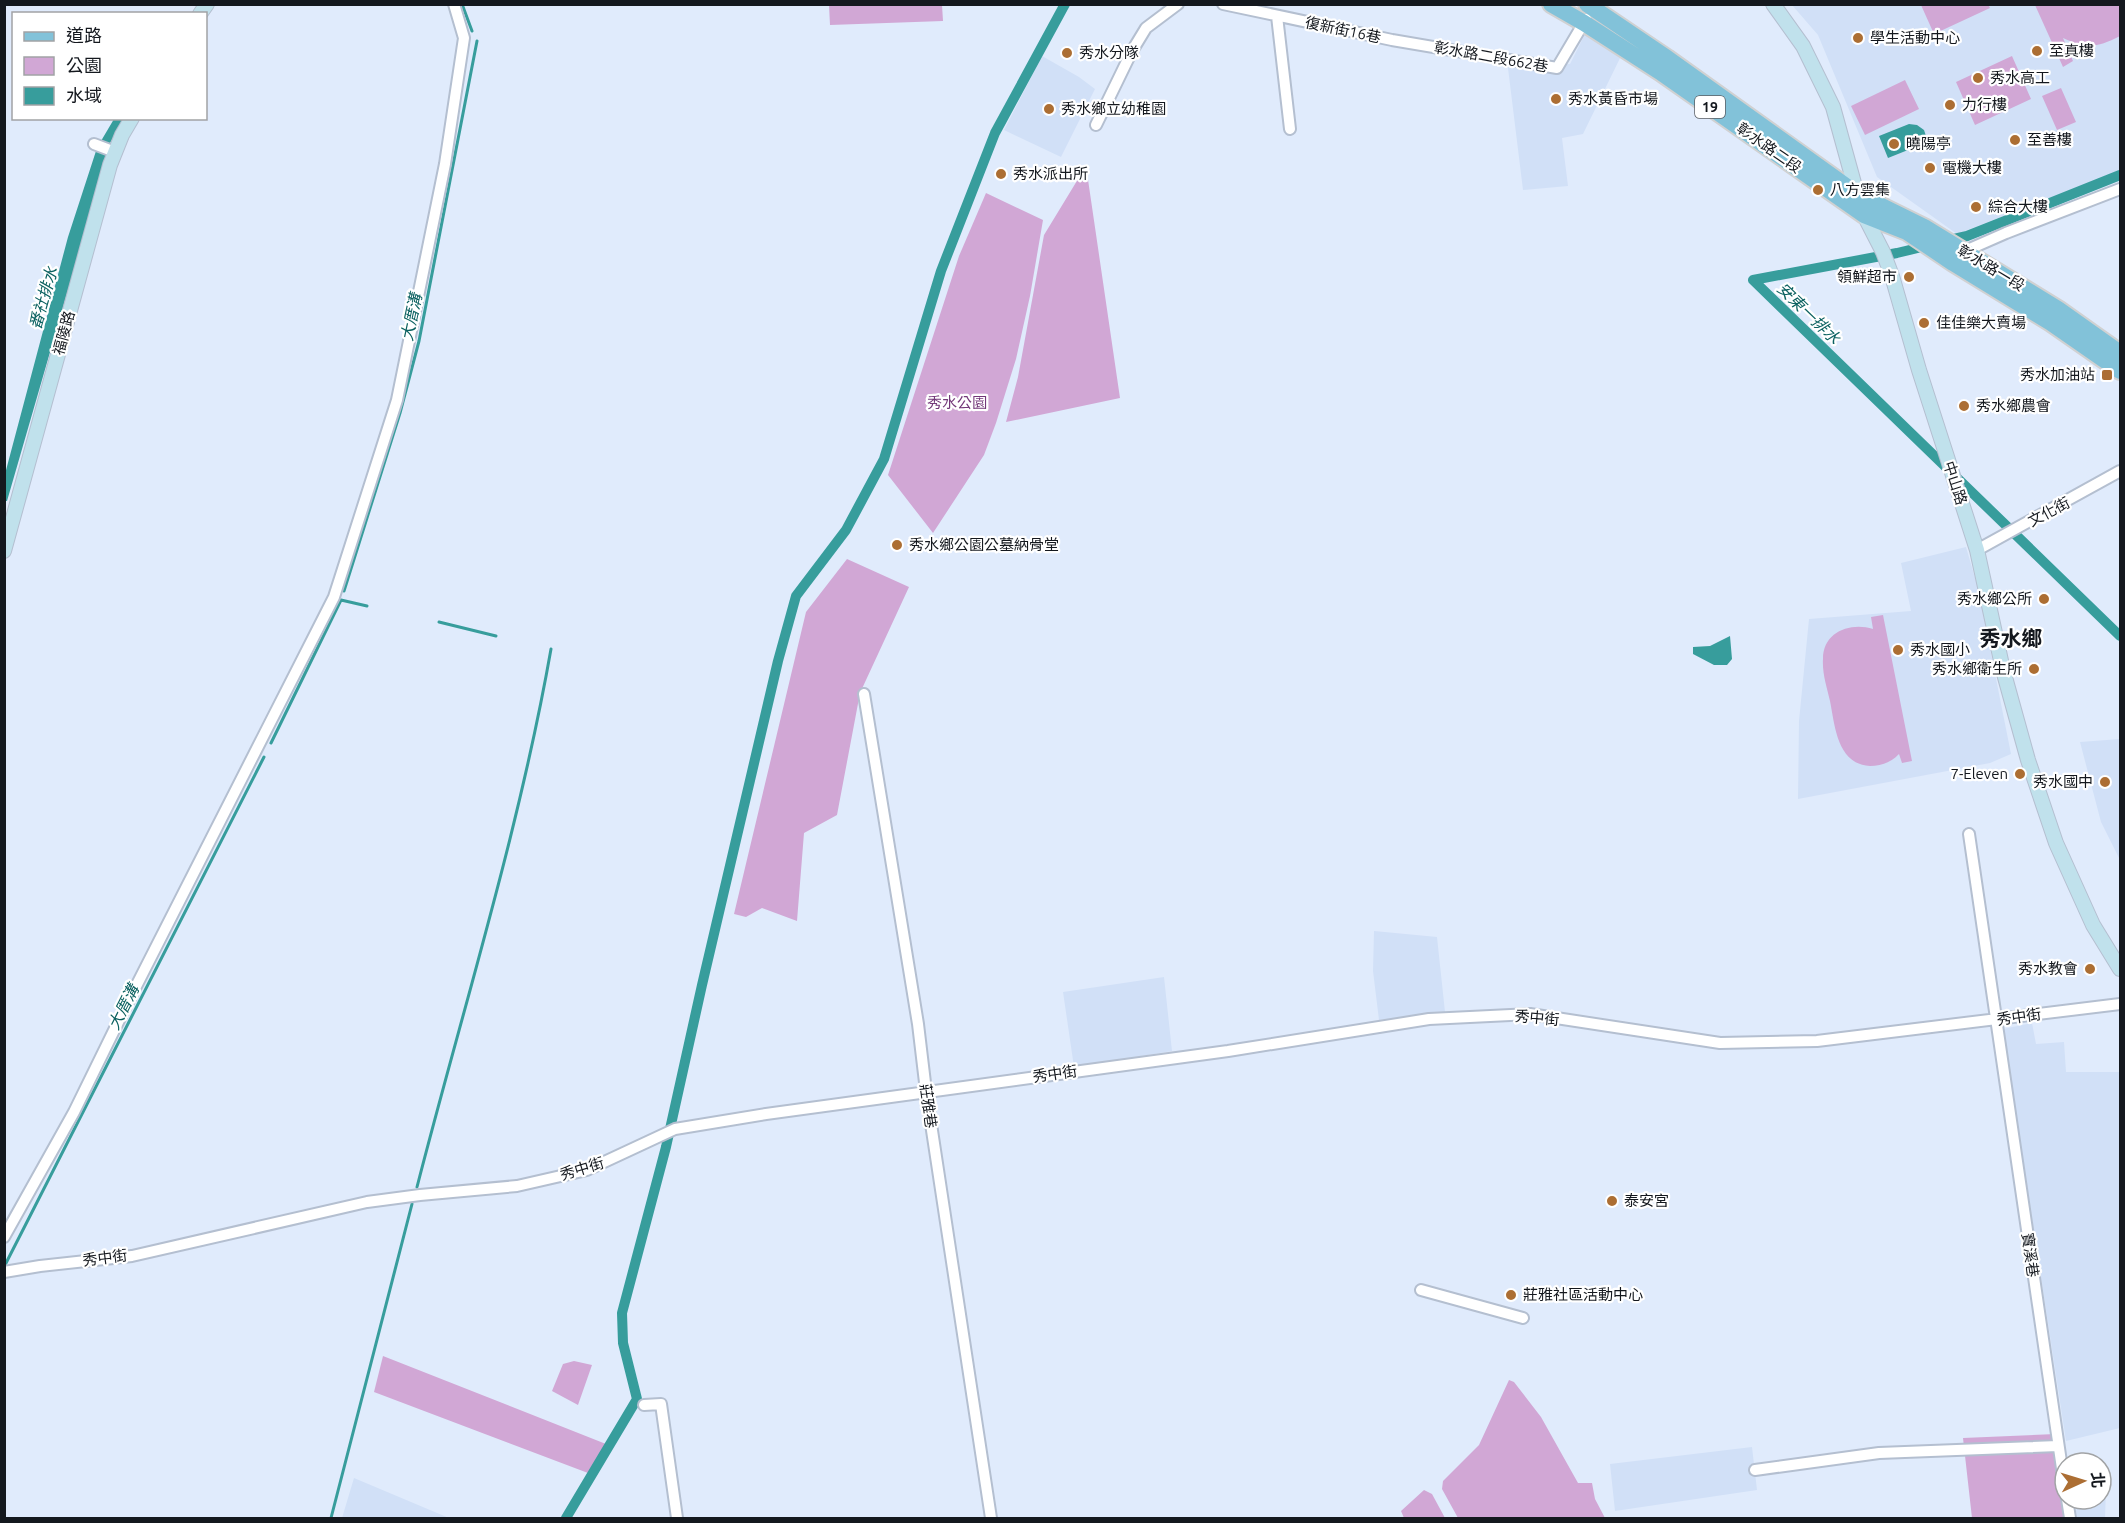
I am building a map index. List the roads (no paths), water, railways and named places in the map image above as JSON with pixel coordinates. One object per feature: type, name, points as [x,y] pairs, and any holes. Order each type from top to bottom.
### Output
[{"type":"main road","name":"彰水路二段","points":[[1551,4],[1587,12],[1857,194]]},
{"type":"main road","name":"彰水路二段","points":[[1664,65],[1864,215]]},
{"type":"main road","name":"彰水路一段","points":[[1857,194],[1926,228],[2051,323],[2121,371]]},
{"type":"main road","name":"彰水路一段","points":[[1864,215],[1959,254],[2058,309],[2121,353]]},
{"type":"street","points":[[4,1237],[74,1112],[334,597],[397,400],[438,198],[464,38],[454,4]]},
{"type":"street","points":[[1096,125],[1132,51],[1146,28],[1178,4]]},
{"type":"street","name":"復新街16巷","points":[[1223,4],[1392,40]]},
{"type":"street","name":"中山路","points":[[1773,4],[1803,46],[1833,107],[1857,194],[1864,215],[1883,252],[1892,276],[1919,370],[1977,550],[2006,682],[2028,760],[2056,843],[2093,925],[2121,969]]},
{"type":"street","name":"彰水路二段662巷","points":[[1392,40],[1557,68],[1587,12]]},
{"type":"street","points":[[1277,16],[1290,129]]},
{"type":"street","name":"福陵路","points":[[4,551],[115,152],[131,120]]},
{"type":"street","points":[[94,144],[115,152]]},
{"type":"street","points":[[1959,254],[2006,233],[2121,189]]},
{"type":"street","name":"文化街","points":[[1977,550],[2121,471]]},
{"type":"street","name":"莊雅巷","points":[[864,694],[917,1013],[926,1091],[991,1518]]},
{"type":"street","name":"寶溪巷","points":[[1969,834],[2059,1451]]},
{"type":"street","name":"秀中街","points":[[5,1272],[132,1256],[367,1202],[517,1186],[587,1170],[675,1129],[926,1091],[1228,1051],[1430,1019],[1530,1014],[1720,1043],[1817,1041],[1997,1021],[2121,1004]]},
{"type":"street","points":[[1421,1290],[1523,1318]]},
{"type":"street","points":[[644,1405],[661,1404],[677,1518]]},
{"type":"street","points":[[1755,1470],[1879,1453],[2058,1446]]},
{"type":"water","points":[[113,120],[124,120],[110,143],[101,141]]},
{"type":"water","points":[[1909,124],[1917,125],[1924,130],[1928,142],[1888,158],[1879,136]]},
{"type":"water","points":[[96,151],[107,155],[7,501],[5,501],[5,474],[68,237]]},
{"type":"water","points":[[1730,636],[1732,659],[1727,665],[1714,665],[1693,654],[1693,647],[1710,646]]},
{"type":"waterway","name":"大厝溝","points":[[462,4],[472,31]]},
{"type":"waterway","points":[[566,1518],[637,1399],[623,1343],[622,1313],[666,1147],[778,661],[796,596],[846,530],[884,459],[941,271],[995,133],[1065,4]]},
{"type":"waterway","name":"大厝溝","points":[[344,591],[400,413],[419,341],[477,41]]},
{"type":"waterway","name":"安東一排水","points":[[1945,241],[1967,236],[2120,175]]},
{"type":"waterway","name":"安東一排水","points":[[1930,245],[1753,280],[2120,636]]},
{"type":"waterway","points":[[341,600],[367,606]]},
{"type":"waterway","name":"大厝溝","points":[[271,743],[341,600]]},
{"type":"waterway","points":[[439,622],[496,636]]},
{"type":"waterway","points":[[417,1187],[507,852],[551,649]]},
{"type":"waterway","name":"大厝溝","points":[[4,1267],[264,757]]},
{"type":"waterway","points":[[331,1518],[412,1204]]},
{"type":"place","name":"學生活動中心","points":[[1858,38]]},
{"type":"place","name":"至真樓","points":[[2037,51]]},
{"type":"place","name":"秀水分隊","points":[[1067,53]]},
{"type":"place","name":"秀水高工","points":[[1978,78]]},
{"type":"place","name":"秀水黃昏市場","points":[[1556,99]]},
{"type":"place","name":"力行樓","points":[[1950,105]]},
{"type":"place","name":"秀水鄉立幼稚園","points":[[1049,109]]},
{"type":"place","name":"至善樓","points":[[2015,140]]},
{"type":"place","name":"曉陽亭","points":[[1894,144]]},
{"type":"place","name":"電機大樓","points":[[1930,168]]},
{"type":"place","name":"秀水派出所","points":[[1001,174]]},
{"type":"place","name":"八方雲集","points":[[1818,190]]},
{"type":"place","name":"綜合大樓","points":[[1976,207]]},
{"type":"place","name":"領鮮超市","points":[[1909,277]]},
{"type":"place","name":"佳佳樂大賣場","points":[[1924,323]]},
{"type":"place","name":"秀水加油站","points":[[2107,375]]},
{"type":"place","name":"秀水鄉農會","points":[[1964,406]]},
{"type":"place","name":"秀水鄉公園公墓納骨堂","points":[[897,545]]},
{"type":"place","name":"秀水鄉公所","points":[[2044,599]]},
{"type":"place","name":"秀水國小","points":[[1898,650]]},
{"type":"place","name":"秀水鄉衛生所","points":[[2034,669]]},
{"type":"place","name":"7-Eleven","points":[[2020,774]]},
{"type":"place","name":"秀水國中","points":[[2105,782]]},
{"type":"place","name":"秀水教會","points":[[2090,969]]},
{"type":"place","name":"泰安宮","points":[[1612,1201]]},
{"type":"place","name":"莊雅社區活動中心","points":[[1511,1295]]},
{"type":"district","name":"秀水鄉","points":[[2011,639]]},
{"type":"water label","name":"番社排水","points":[[43,298]]},
{"type":"park label","name":"秀水公園","points":[[957,403]]}]
